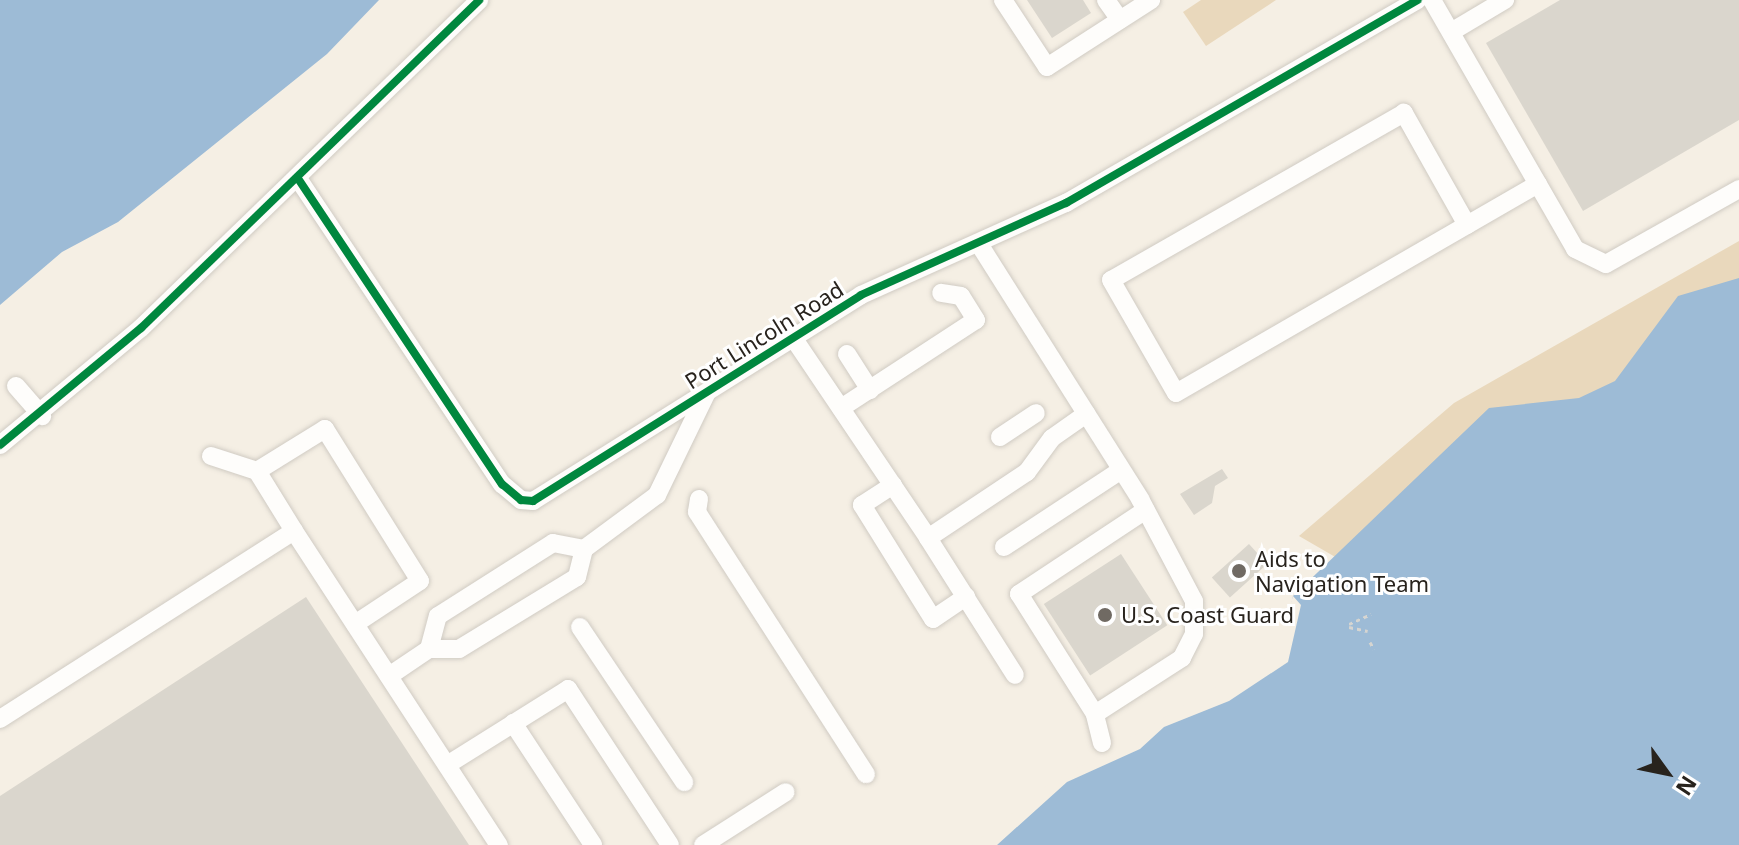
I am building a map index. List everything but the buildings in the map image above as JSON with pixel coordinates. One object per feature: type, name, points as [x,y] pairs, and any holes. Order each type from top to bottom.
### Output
[{"type":"street","points":[[0,445],[42,416],[299,180],[479,0]]},
{"type":"street","points":[[1003,0],[1047,67],[1151,0]]},
{"type":"street","points":[[1106,0],[1120,20]]},
{"type":"street","name":"Port Lincoln Road","points":[[299,180],[521,500],[545,497],[709,389],[861,295],[1066,203],[1418,0]]},
{"type":"street","points":[[1432,0],[1575,249],[1606,264],[1739,189]]},
{"type":"street","points":[[1451,32],[1505,0]]},
{"type":"street","points":[[1467,225],[1404,113],[1111,280],[1176,393],[1467,225],[1538,184]]},
{"type":"street","points":[[979,244],[1143,505],[1194,601],[1194,634],[1182,658],[1095,714]]},
{"type":"street","points":[[841,408],[976,320],[961,296],[941,293]]},
{"type":"street","points":[[792,336],[928,538],[1015,675]]},
{"type":"street","points":[[847,354],[870,390]]},
{"type":"street","points":[[16,386],[42,416]]},
{"type":"street","points":[[389,676],[429,649],[459,649],[577,577],[584,549],[657,495],[709,389]]},
{"type":"street","points":[[1000,437],[1036,413]]},
{"type":"street","points":[[928,538],[1027,472],[1052,438],[1086,414]]},
{"type":"street","points":[[257,471],[325,429],[420,581],[355,624]]},
{"type":"street","points":[[211,456],[257,471],[499,845]]},
{"type":"street","points":[[1004,547],[1121,470]]},
{"type":"street","points":[[893,485],[862,505],[933,619],[966,597]]},
{"type":"street","points":[[699,499],[697,512],[866,774]]},
{"type":"street","points":[[1102,743],[1095,714],[1019,594],[1143,505]]},
{"type":"street","points":[[0,719],[294,531]]},
{"type":"street","points":[[429,649],[438,616],[553,543],[584,549]]},
{"type":"street","points":[[580,627],[684,782]]},
{"type":"street","points":[[447,765],[568,689],[670,845]]},
{"type":"street","points":[[513,723],[593,845]]},
{"type":"street","points":[[703,845],[786,792]]},
{"type":"path","points":[[1368,631],[1349,626],[1371,614]]},
{"type":"path","points":[[1370,642],[1374,649]]},
{"type":"shaded area","points":[[1201,0],[1276,0],[1206,46],[1183,12]]},
{"type":"shaded area","points":[[1739,241],[1739,315],[1293,596],[1337,558],[1299,536],[1454,403]]},
{"type":"water","points":[[0,0],[379,0],[327,54],[118,222],[62,252],[0,305]]},
{"type":"water","points":[[1739,278],[1739,845],[976,845],[1024,806],[1280,655],[1293,596],[1489,408],[1579,398],[1615,381],[1678,296]]},
{"type":"pier","points":[[1293,596],[1301,605],[1288,662],[1229,701],[1164,727],[1140,749],[1067,782],[997,845],[972,845],[1045,787],[1276,652]]},
{"type":"cycle path","points":[[0,445],[141,328],[479,0]]},
{"type":"cycle path","points":[[299,180],[502,484],[521,500],[533,501],[861,295],[1066,203],[1418,0]]},
{"type":"place","name":"Aids to Navigation Team","points":[[1239,571]]},
{"type":"place","name":"U.S. Coast Guard","points":[[1105,615]]}]
